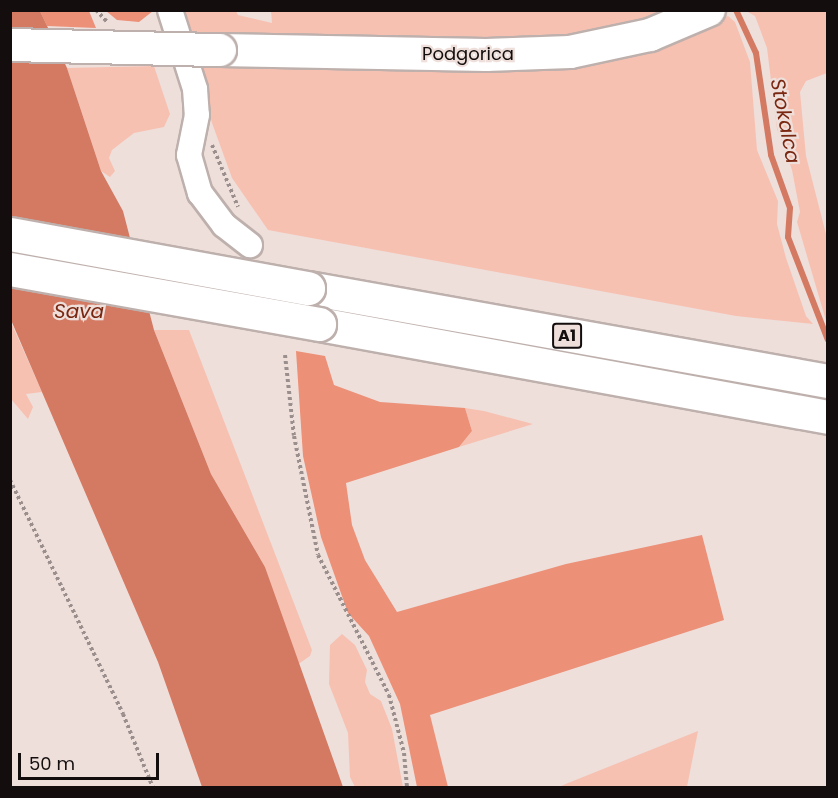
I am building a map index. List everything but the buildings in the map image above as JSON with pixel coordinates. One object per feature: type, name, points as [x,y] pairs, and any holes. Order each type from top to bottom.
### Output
[{"type":"highway","name":"A1","points":[[10,234],[828,381]]},
{"type":"highway","name":"A1","points":[[10,269],[828,417]]},
{"type":"main road","name":"Podgorica","points":[[10,45],[486,55],[570,52],[650,34],[709,10]]},
{"type":"lane","points":[[170,10],[195,89],[197,115],[189,155],[200,193],[224,225],[250,245]]},
{"type":"path","points":[[197,115],[236,199],[250,245]]},
{"type":"path","points":[[285,355],[294,436],[318,555],[389,695],[404,753],[407,788]]},
{"type":"path","points":[[10,480],[83,630],[153,788]]},
{"type":"shaded area","points":[[153,10],[139,22],[117,20],[106,11]]},
{"type":"shaded area","points":[[40,11],[89,11],[96,28],[47,26]]},
{"type":"shaded area","points":[[180,11],[236,11],[238,15],[272,23],[271,11],[674,11],[651,21],[581,37],[514,40],[204,33],[184,30]]},
{"type":"shaded area","points":[[746,11],[827,11],[827,73],[806,81],[800,92],[806,156],[827,238],[827,324],[797,222],[800,212],[792,170],[777,129],[767,48],[755,16]]},
{"type":"shaded area","points":[[728,16],[735,22],[750,62],[757,150],[778,201],[777,224],[786,258],[806,316],[813,324],[736,316],[268,230],[232,178],[212,123],[198,66],[562,68],[651,50]]},
{"type":"shaded area","points":[[154,66],[170,114],[164,127],[134,133],[112,150],[109,158],[115,171],[110,177],[101,171],[67,68]]},
{"type":"shaded area","points":[[10,320],[42,392],[26,394],[33,407],[28,419],[11,399]]},
{"type":"shaded area","points":[[154,330],[189,330],[312,650],[310,656],[297,665],[265,567],[211,474]]},
{"type":"shaded area","points":[[296,351],[325,356],[334,385],[380,402],[465,408],[472,431],[459,447],[346,483],[352,525],[365,560],[397,612],[566,564],[702,535],[724,620],[430,715],[448,787],[417,787],[400,704],[369,636],[348,613],[321,537],[303,456]]},
{"type":"shaded area","points":[[465,408],[533,424],[459,447],[472,431]]},
{"type":"shaded area","points":[[342,634],[355,645],[367,670],[365,682],[370,694],[381,701],[392,729],[403,787],[355,787],[350,777],[348,733],[329,684],[330,645]]},
{"type":"shaded area","points":[[698,731],[687,787],[559,787],[568,783]]},
{"type":"water","name":"Sava","points":[[10,11],[40,11],[67,68],[101,171],[123,211],[154,330],[211,474],[265,567],[343,787],[202,787],[158,662],[11,320]]},
{"type":"waterway","name":"Stokalca","points":[[736,10],[756,53],[771,155],[790,208],[788,237],[828,340]]}]
